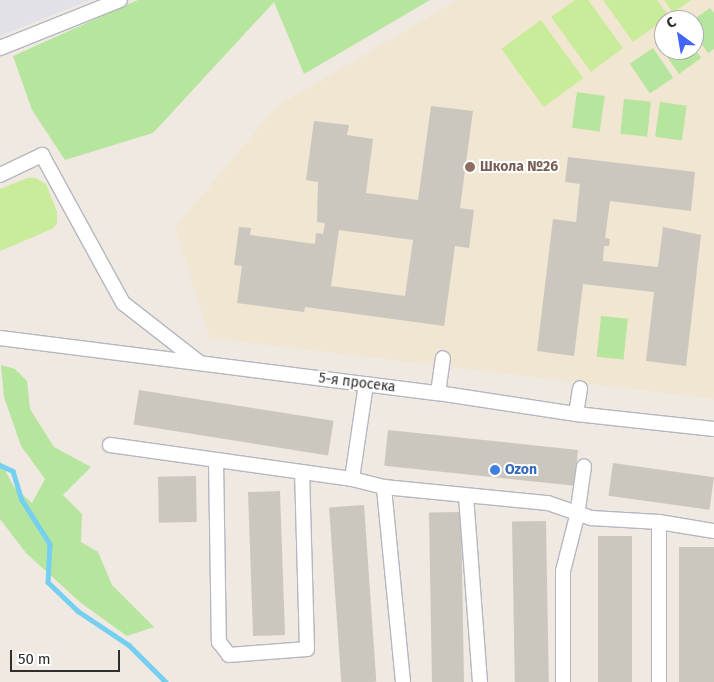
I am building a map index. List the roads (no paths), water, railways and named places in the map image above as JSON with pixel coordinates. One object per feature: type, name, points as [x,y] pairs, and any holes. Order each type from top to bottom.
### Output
[{"type":"street","points":[[0,48],[120,0]]},
{"type":"street","points":[[0,174],[42,156],[123,303],[201,363]]},
{"type":"street","name":"5-я просека","points":[[0,338],[438,393],[576,414],[714,429]]},
{"type":"street","points":[[438,393],[443,358]]},
{"type":"street","points":[[352,479],[366,384]]},
{"type":"street","points":[[576,414],[580,388]]},
{"type":"street","points":[[110,445],[352,479],[384,487],[548,503],[577,516],[659,522],[714,531]]},
{"type":"street","points":[[216,460],[219,642],[229,655],[306,649],[302,472]]},
{"type":"street","points":[[563,682],[563,572],[577,516],[584,466]]},
{"type":"street","points":[[384,487],[403,682]]},
{"type":"street","points":[[466,496],[480,682]]},
{"type":"street","points":[[659,522],[659,682]]},
{"type":"waterway","points":[[0,465],[13,471],[22,500],[50,544],[48,582],[78,611],[129,645],[166,682]]},
{"type":"place","name":"Школа №26","points":[[470,167]]},
{"type":"place","name":"Ozon","points":[[495,470]]}]
